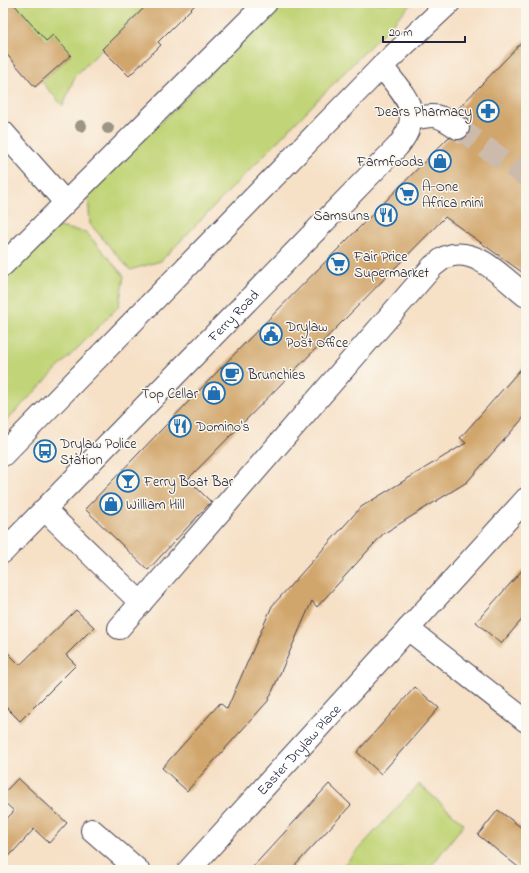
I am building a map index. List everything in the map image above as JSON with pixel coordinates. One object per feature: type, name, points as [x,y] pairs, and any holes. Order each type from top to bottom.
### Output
[{"type":"street","points":[[3,265],[266,3]]},
{"type":"street","points":[[3,455],[382,66],[448,3]]},
{"type":"street","points":[[382,66],[411,109],[412,119],[434,115],[443,118],[458,128]]},
{"type":"street","name":"Ferry Road","points":[[3,552],[398,146],[408,134],[412,119]]},
{"type":"street","points":[[3,132],[65,202]]},
{"type":"street","points":[[119,628],[433,266],[446,257],[465,256],[480,260],[526,296]]},
{"type":"street","name":"Easter Drylaw Place","points":[[189,870],[526,500]]},
{"type":"street","points":[[45,510],[141,603]]},
{"type":"street","points":[[408,629],[526,721]]},
{"type":"street","points":[[92,830],[138,870]]},
{"type":"green space","points":[[13,3],[149,3],[75,76],[63,106],[42,82],[71,55],[53,35],[46,41]]},
{"type":"green space","points":[[281,3],[412,3],[161,261],[130,270],[90,224],[88,195]]},
{"type":"green space","points":[[58,227],[86,232],[124,276],[119,306],[3,424],[3,282]]},
{"type":"green space","points":[[419,784],[464,824],[428,870],[339,870]]},
{"type":"building","points":[[3,3],[13,3],[46,41],[53,35],[71,55],[35,87],[3,50]]},
{"type":"building","points":[[149,3],[197,3],[158,42],[161,45],[129,76],[102,49]]},
{"type":"building","points":[[526,38],[526,275],[445,217],[188,479],[211,502],[148,570],[85,509],[245,343],[449,137],[458,140],[463,139],[468,135],[470,128],[467,120],[468,118],[457,110]]},
{"type":"building","points":[[526,363],[526,415],[467,482],[383,534],[317,607],[312,601],[268,701],[187,791],[162,768],[220,703],[227,709],[272,606],[361,507],[466,443],[460,438]]},
{"type":"building","points":[[526,566],[526,615],[501,644],[476,622]]},
{"type":"building","points":[[76,610],[94,627],[66,655],[76,665],[20,721],[3,704],[3,648],[20,665]]},
{"type":"building","points":[[415,687],[439,708],[381,774],[357,752]]},
{"type":"building","points":[[18,778],[67,823],[49,843],[34,829],[3,863],[3,823],[14,811],[3,801],[3,794]]},
{"type":"building","points":[[329,784],[351,805],[291,870],[250,870]]},
{"type":"building","points":[[498,810],[526,831],[526,870],[522,870],[478,835]]},
{"type":"tunnel","points":[[458,128],[526,176]]},
{"type":"place","name":"Dears Pharmacy","points":[[488,111]]},
{"type":"place","name":"Farmfoods","points":[[440,161]]},
{"type":"place","name":"A-One Africa mini","points":[[407,194]]},
{"type":"place","name":"Samsuns","points":[[386,215]]},
{"type":"place","name":"Fair Price Supermarket","points":[[338,264]]},
{"type":"place","name":"Drylaw Post Office","points":[[271,334]]},
{"type":"place","name":"Brunchies","points":[[232,374]]},
{"type":"place","name":"Top Cellar","points":[[214,393]]},
{"type":"place","name":"Domino's","points":[[180,426]]},
{"type":"place","name":"Drylaw Police Station","points":[[45,451]]},
{"type":"place","name":"Ferry Boat Bar","points":[[128,481]]},
{"type":"place","name":"William Hill","points":[[111,504]]}]
